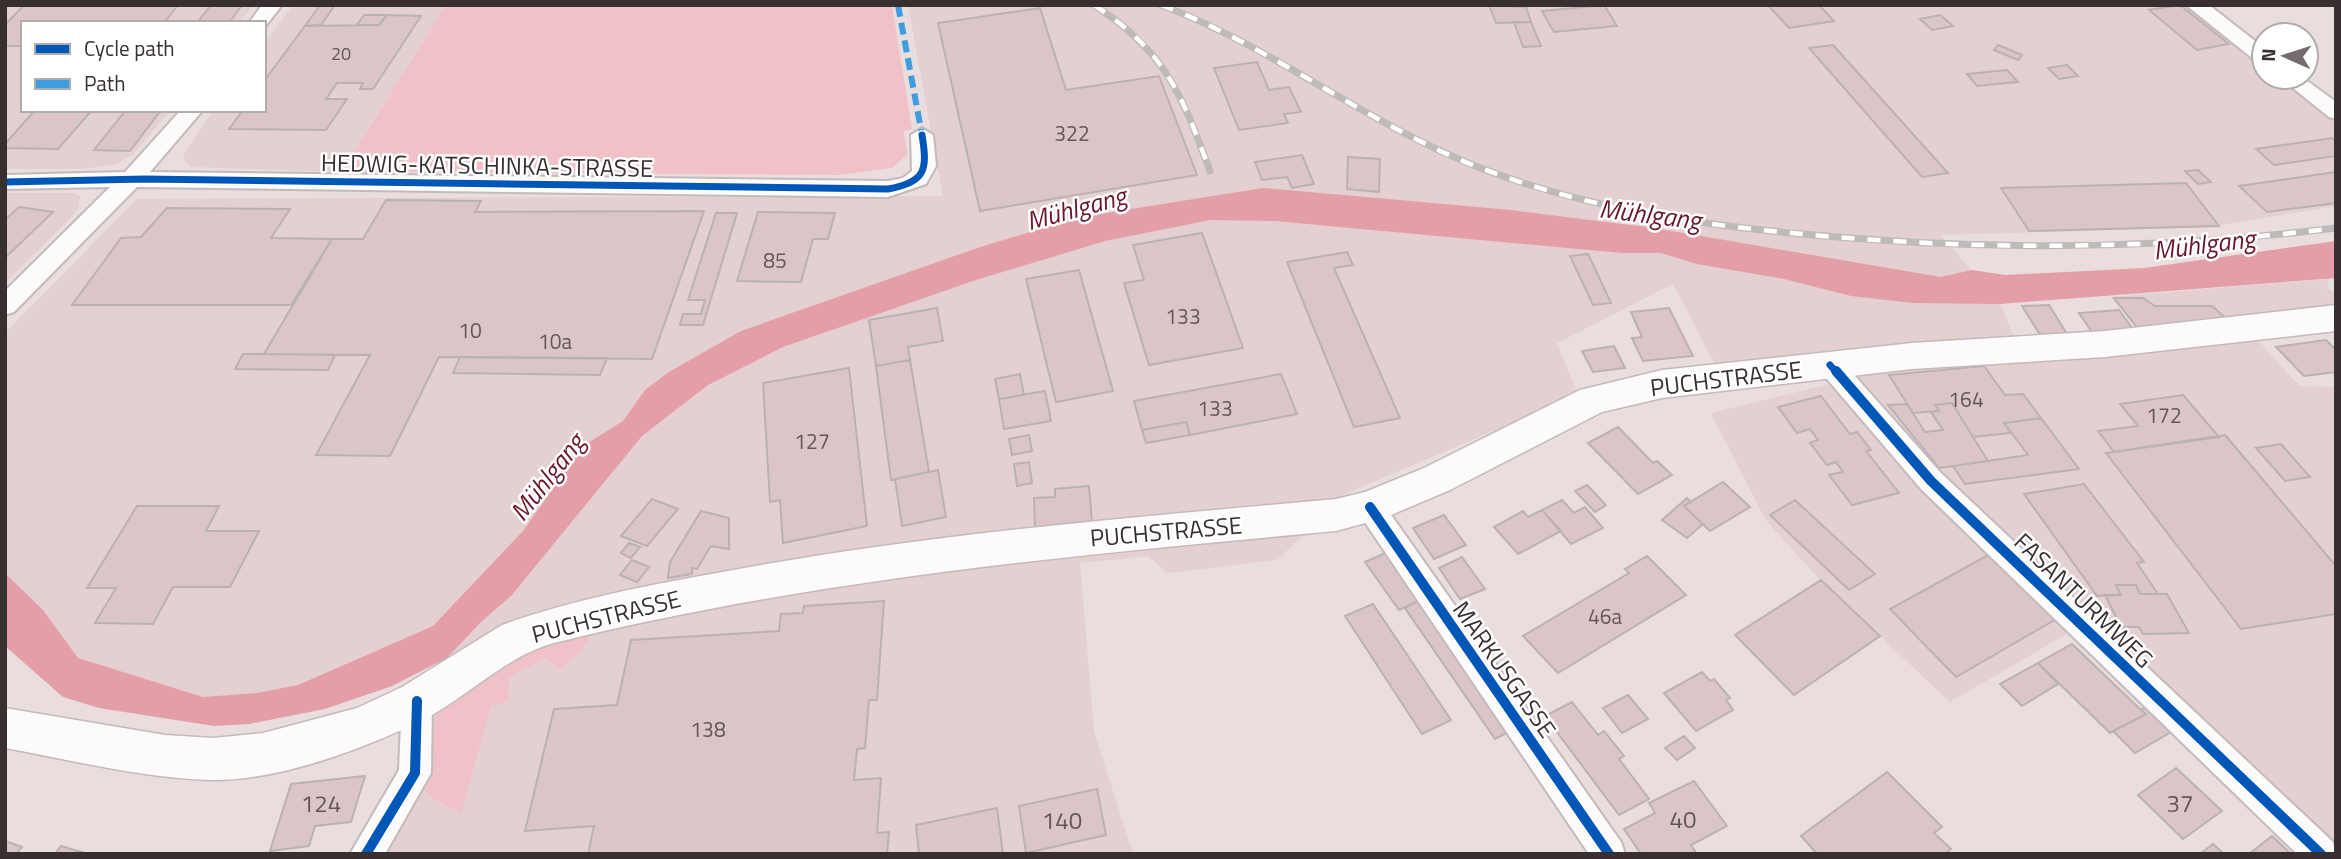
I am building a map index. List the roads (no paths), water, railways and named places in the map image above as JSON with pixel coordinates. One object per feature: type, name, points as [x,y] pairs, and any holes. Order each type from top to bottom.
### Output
[{"type":"main road","name":"PUCHSTRASSE","points":[[5,728],[165,756],[213,759],[263,754],[363,727],[417,701],[517,638],[552,625],[685,596],[934,554],[1336,515],[1370,507],[1437,479],[1593,400],[1662,384],[1937,354],[2105,344],[2336,318]]},
{"type":"street","points":[[260,21],[272,5]]},
{"type":"street","points":[[2196,5],[2250,47]]},
{"type":"street","points":[[2308,91],[2336,112]]},
{"type":"street","points":[[5,306],[129,181],[191,112]]},
{"type":"street","name":"HEDWIG-KATSCHINKA-STRASSE","points":[[5,182],[888,189],[907,186],[922,177],[928,164],[922,135]]},
{"type":"street","name":"FASANTURMWEG","points":[[1830,365],[1931,481],[2321,854]]},
{"type":"street","name":"MARKUSGASSE","points":[[1370,507],[1609,854]]},
{"type":"street","points":[[366,854],[415,774],[417,701]]},
{"type":"railway","points":[[1094,5],[1138,40],[1168,76],[1190,119],[1210,171]]},
{"type":"railway","points":[[1161,5],[1242,42],[1397,129],[1478,167],[1557,193],[1638,212],[1802,234],[1869,240],[2003,245],[2069,246],[2203,241],[2336,228]]},
{"type":"water label","name":"Mühlgang","points":[[1076,208]]},
{"type":"water label","name":"Mühlgang","points":[[1650,214]]},
{"type":"water label","name":"Mühlgang","points":[[2204,244]]},
{"type":"water label","name":"Mühlgang","points":[[547,477]]}]
